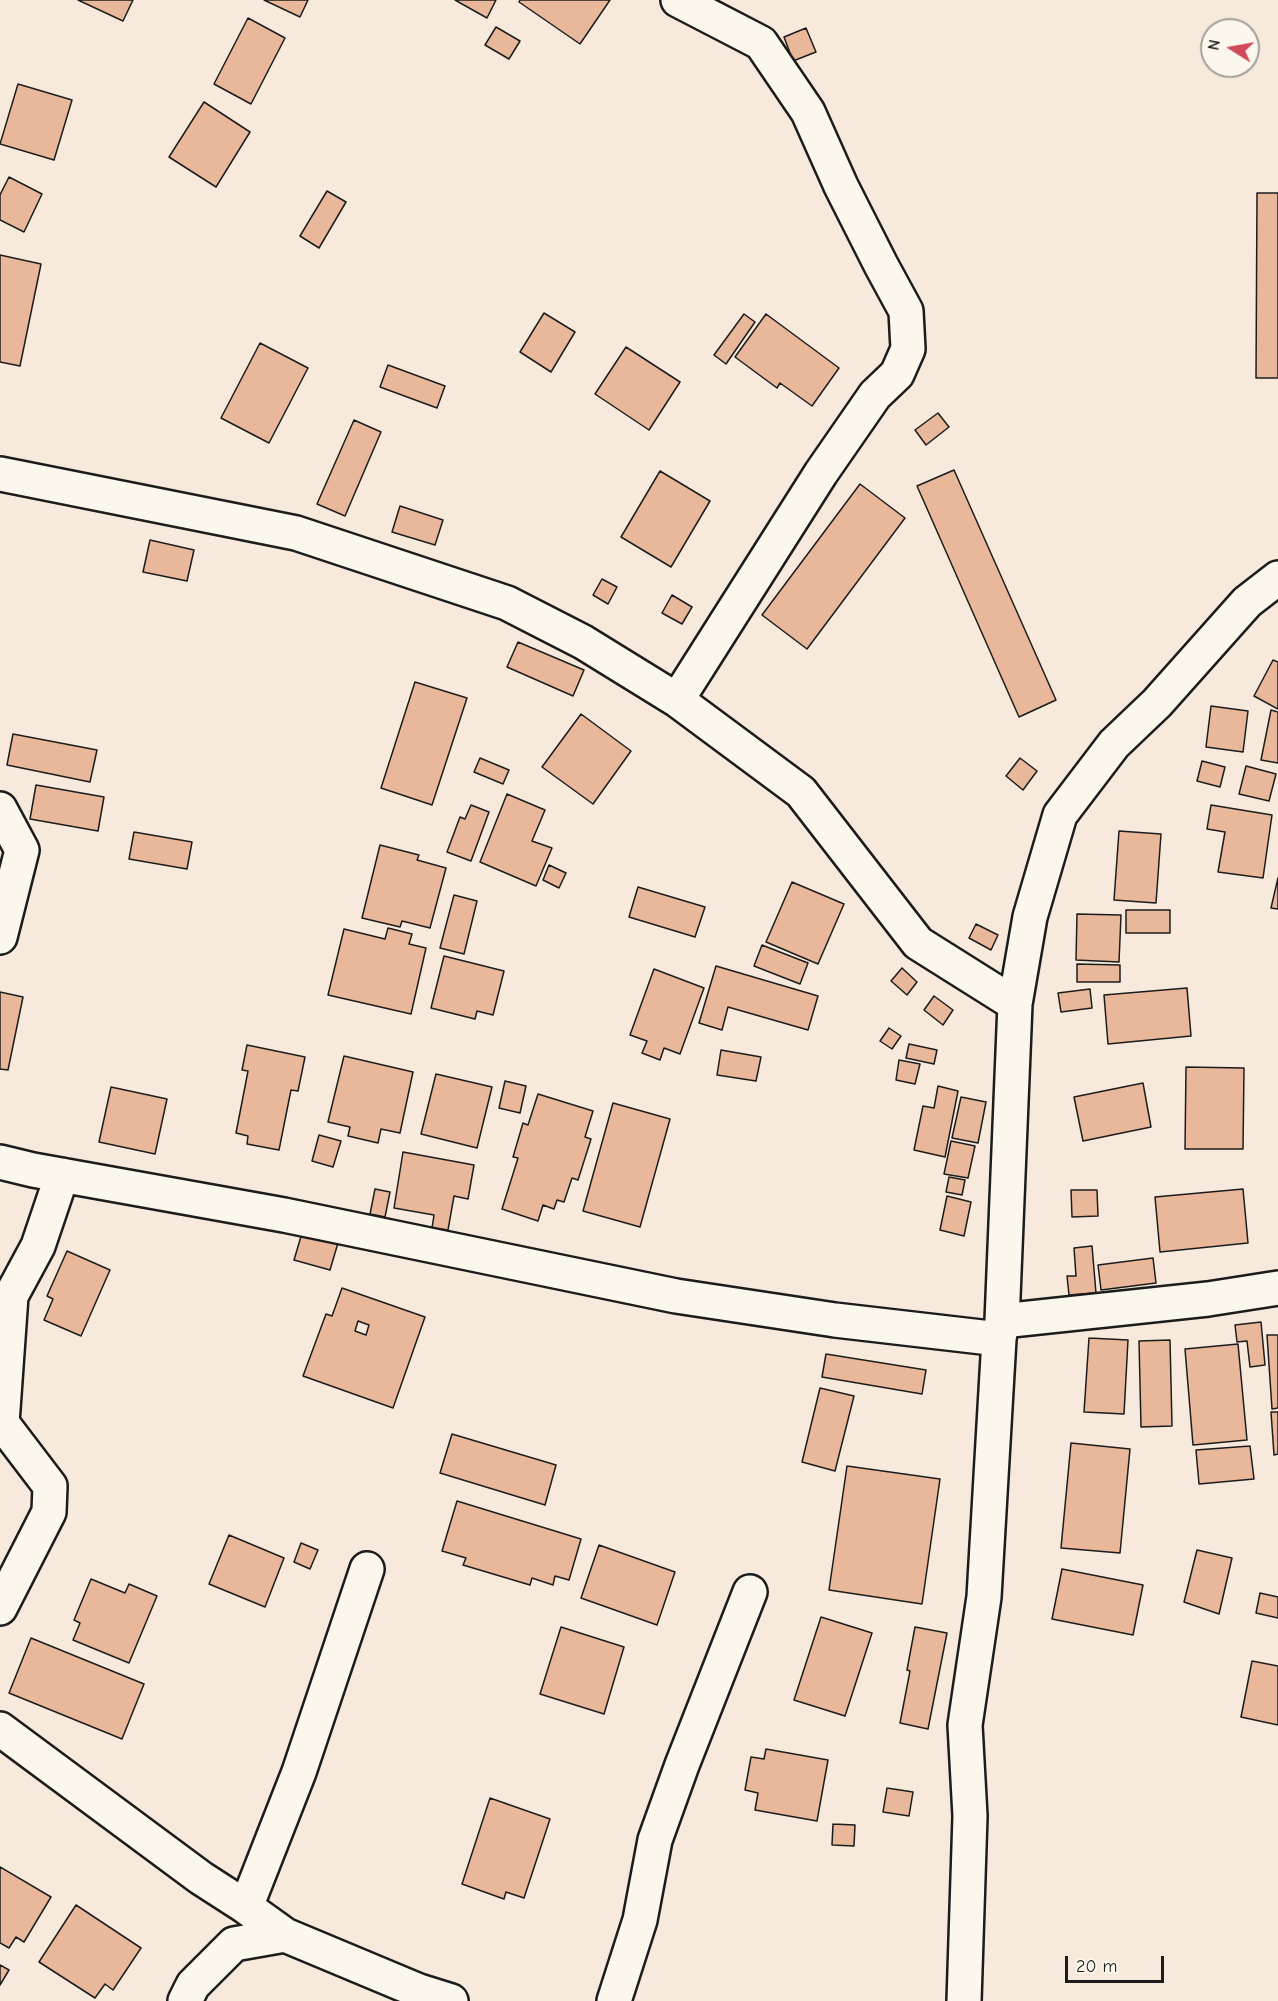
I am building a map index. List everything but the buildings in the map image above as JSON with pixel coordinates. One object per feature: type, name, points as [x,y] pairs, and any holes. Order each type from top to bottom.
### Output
[{"type":"street","points":[[677,700],[821,473],[875,395],[897,374],[908,349],[906,311],[841,186],[808,112],[761,43],[678,0]]},
{"type":"street","points":[[0,474],[296,533],[507,603],[583,642],[677,700],[801,792],[918,943],[1015,1004]]},
{"type":"street","points":[[964,2001],[970,1816],[965,1725],[984,1597],[1001,1330],[1015,1004],[1030,917],[1060,815],[1114,744],[1156,703],[1247,602],[1278,578]]},
{"type":"street","points":[[0,809],[22,850],[0,937]]},
{"type":"street","points":[[0,1162],[284,1215],[676,1296],[835,1320],[1001,1330],[1278,1288]]},
{"type":"street","points":[[0,1608],[49,1512],[50,1486],[2,1423],[11,1296],[38,1246],[62,1175]]},
{"type":"street","points":[[246,1906],[299,1772],[367,1569]]},
{"type":"street","points":[[614,2001],[640,1920],[655,1840],[750,1592]]},
{"type":"street","points":[[0,1729],[201,1878],[246,1906],[285,1935],[419,1991],[450,2001]]},
{"type":"street","points":[[184,2001],[194,1985],[234,1944],[285,1935]]}]
